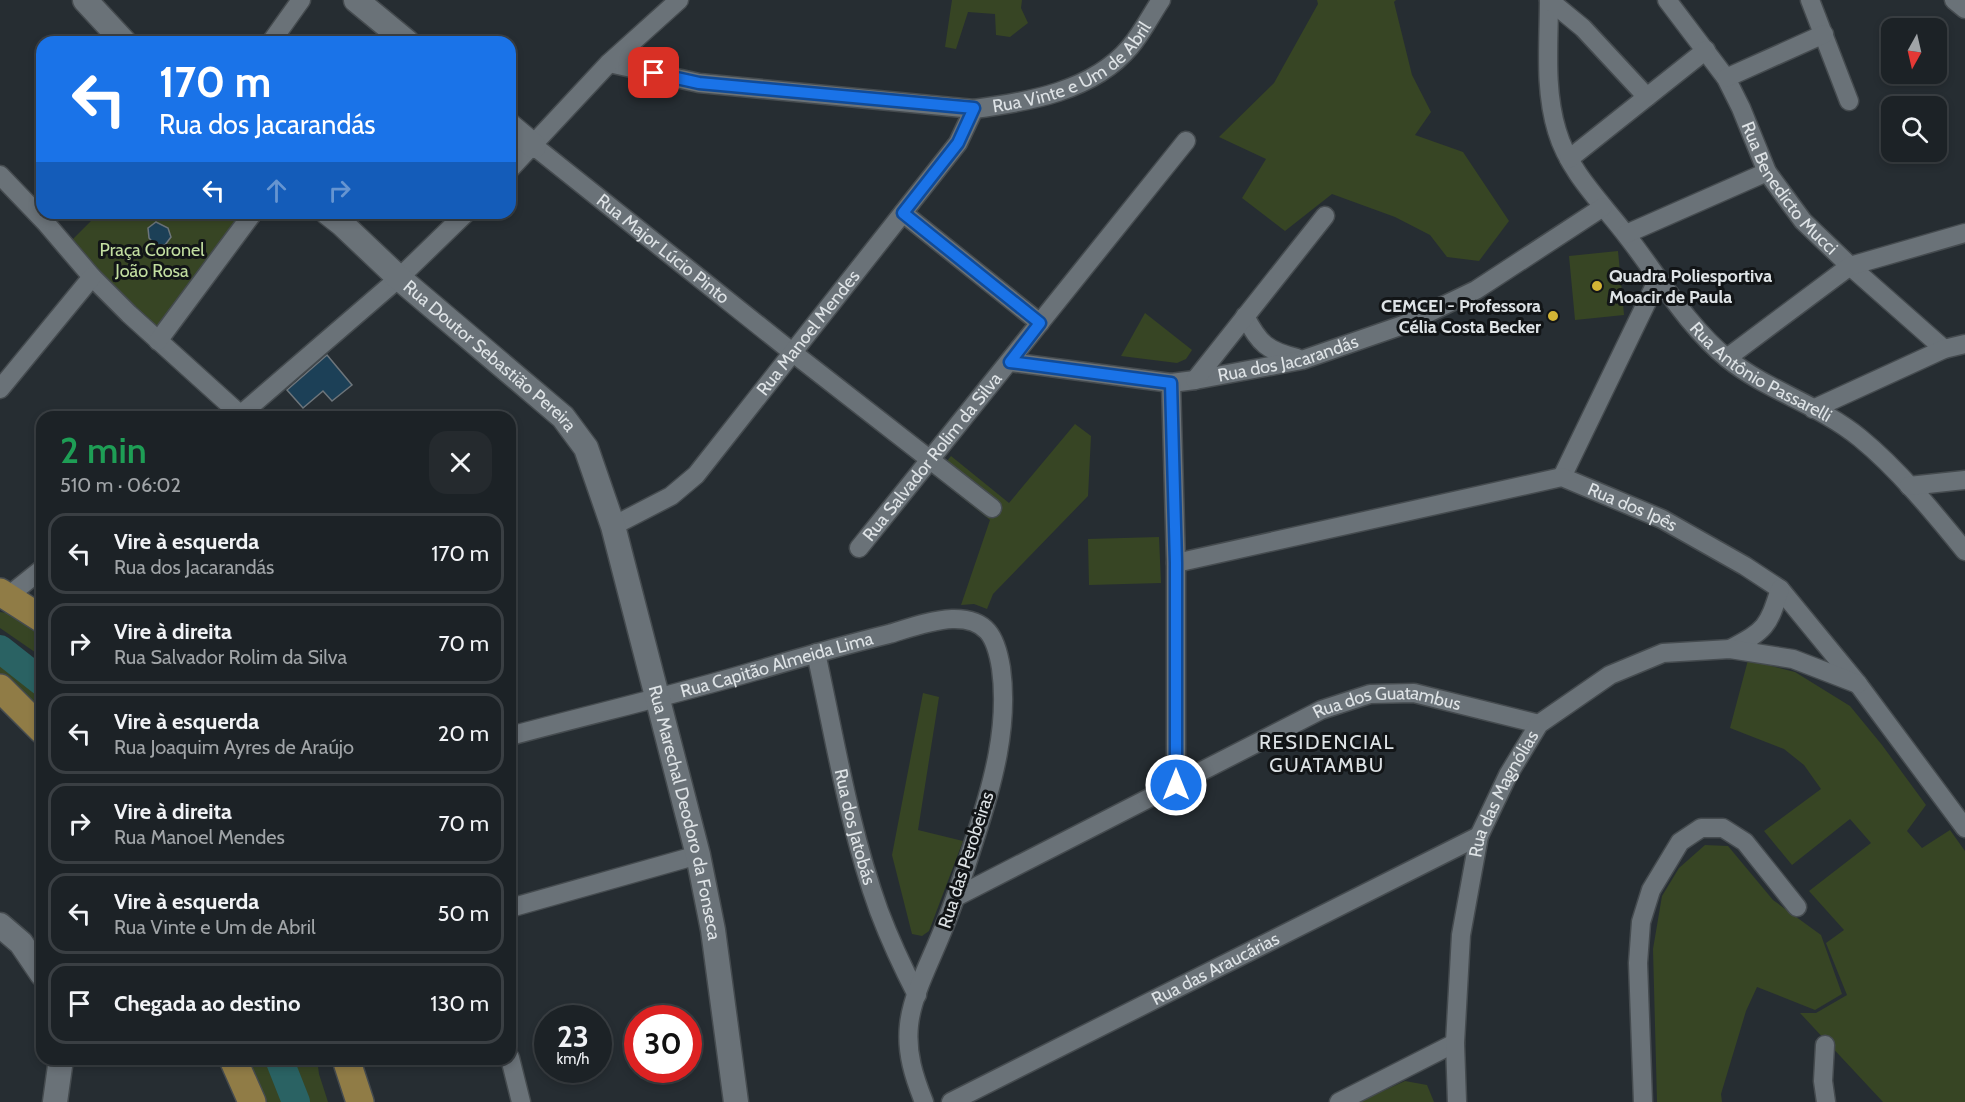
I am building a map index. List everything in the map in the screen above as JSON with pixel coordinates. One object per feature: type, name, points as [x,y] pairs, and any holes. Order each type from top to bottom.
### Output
[{"type":"main road","points":[[4,594],[36,614]]},
{"type":"main road","points":[[0,688],[36,724]]},
{"type":"main road","points":[[236,1065],[252,1102]]},
{"type":"main road","points":[[348,1065],[360,1102]]},
{"type":"street","points":[[86,0],[119,36]]},
{"type":"street","points":[[275,36],[301,0]]},
{"type":"street","points":[[356,0],[401,36]]},
{"type":"street","points":[[516,163],[609,63],[679,0]]},
{"type":"street","name":"Rua Vinte e Um de Abril","points":[[609,63],[699,83],[974,108],[1011,104],[1067,90],[1104,69],[1130,47],[1161,0]]},
{"type":"street","points":[[1549,0],[1583,28],[1647,97]]},
{"type":"street","name":"Rua Antônio Passarelli","points":[[1549,0],[1548,93],[1557,132],[1569,159],[1603,207],[1698,329],[1726,358],[1760,382],[1813,408],[1859,438],[1909,486],[1965,551]]},
{"type":"street","name":"Rua Benedicto Mucci","points":[[1667,0],[1726,78],[1767,172],[1803,221],[1944,349]]},
{"type":"street","points":[[1810,0],[1849,101]]},
{"type":"street","points":[[1954,0],[1965,9]]},
{"type":"street","points":[[1726,78],[1824,34]]},
{"type":"street","points":[[1569,159],[1706,50]]},
{"type":"street","name":"Rua Manoel Mendes","points":[[613,526],[671,496],[696,475],[958,143],[974,108]]},
{"type":"street","points":[[516,131],[534,146]]},
{"type":"street","name":"Rua Salvador Rolim da Silva","points":[[859,548],[1186,141]]},
{"type":"street","name":"Rua Major Lúcio Pinto","points":[[534,146],[992,508]]},
{"type":"street","points":[[1626,234],[1767,172]]},
{"type":"street","points":[[0,176],[36,206]]},
{"type":"street","name":"Rua dos Jacarandás","points":[[1010,362],[1171,383],[1302,360],[1403,325],[1476,290],[1603,207]]},
{"type":"street","points":[[903,213],[1040,323]]},
{"type":"street","points":[[1195,380],[1325,216]]},
{"type":"street","points":[[51,219],[92,277],[235,411]]},
{"type":"street","points":[[158,341],[249,219]]},
{"type":"street","name":"Rua Doutor Sebastião Pereira","points":[[336,219],[399,279],[563,417],[586,448],[613,526]]},
{"type":"street","points":[[247,411],[399,279],[460,219]]},
{"type":"street","points":[[1726,358],[1850,266],[1965,233]]},
{"type":"street","points":[[0,389],[92,277]]},
{"type":"street","points":[[1176,563],[1562,477],[1658,279]]},
{"type":"street","points":[[1245,316],[1254,335],[1266,348],[1302,360]]},
{"type":"street","points":[[1813,408],[1944,349],[1965,344]]},
{"type":"street","points":[[1171,383],[1176,563],[1176,785]]},
{"type":"street","name":"Rua dos Ipês","points":[[1562,477],[1662,519],[1745,566],[1780,589],[1858,684],[1965,828]]},
{"type":"street","points":[[1909,486],[1965,480]]},
{"type":"street","name":"Rua Marechal Deodoro da Fonseca","points":[[613,526],[698,855],[713,930],[736,1102]]},
{"type":"street","points":[[4,594],[36,573]]},
{"type":"street","points":[[1730,649],[1758,634],[1771,617],[1780,589]]},
{"type":"street","name":"Rua Capitão Almeida Lima","points":[[516,734],[657,696],[711,684],[816,652],[925,624],[952,619],[975,621]]},
{"type":"street","name":"Rua das Perobeiras","points":[[924,1102],[909,1055],[909,1024],[917,995],[956,897],[989,794],[1000,741],[1004,688],[998,648],[989,631],[975,621]]},
{"type":"street","name":"Rua das Magnólias","points":[[1457,1102],[1455,1043],[1461,935],[1479,837],[1508,775],[1539,724],[1610,675],[1663,653],[1730,649],[1793,659],[1858,684]]},
{"type":"street","name":"Rua dos Jatobás","points":[[816,652],[856,836],[879,911],[897,956],[917,995]]},
{"type":"street","name":"Rua dos Guatambus","points":[[956,897],[1321,710],[1370,694],[1414,693],[1539,724]]},
{"type":"street","points":[[1642,1102],[1638,963],[1641,922],[1651,890],[1680,842],[1701,828],[1723,828],[1745,842],[1797,907]]},
{"type":"street","name":"Rua das Araucárias","points":[[951,1102],[1479,837]]},
{"type":"street","points":[[516,906],[698,855]]},
{"type":"street","points":[[0,925],[21,943],[36,965]]},
{"type":"street","points":[[1339,1102],[1455,1043]]},
{"type":"street","points":[[1825,1045],[1823,1081],[1826,1102]]},
{"type":"street","points":[[55,1102],[60,1065]]},
{"type":"street","points":[[512,1065],[521,1102]]},
{"type":"green space","points":[[952,0],[1022,0],[1021,8],[1028,23],[1010,37],[996,35],[995,14],[968,12],[956,49],[945,47]]},
{"type":"green space","points":[[1317,0],[1396,0],[1394,2],[1412,75],[1431,112],[1415,135],[1463,152],[1509,221],[1479,261],[1447,257],[1430,235],[1395,217],[1332,194],[1285,231],[1242,198],[1266,159],[1219,137],[1274,83],[1318,4]]},
{"type":"green space","name":"Praça Coronel João Rosa","points":[[93,219],[241,219],[159,333],[71,241]]},
{"type":"green space","name":"Quadra Poliesportiva Moacir de Paula","points":[[1618,251],[1624,315],[1575,320],[1569,256]]},
{"type":"green space","points":[[1145,313],[1192,350],[1186,359],[1177,363],[1121,356]]},
{"type":"green space","points":[[1075,424],[1091,436],[1088,496],[993,594],[987,609],[974,604],[961,605],[990,520],[935,476],[951,456],[1009,503]]},
{"type":"green space","points":[[1159,537],[1161,583],[1089,585],[1088,539]]},
{"type":"green space","points":[[0,612],[7,613],[36,632],[36,653],[0,628]]},
{"type":"green space","points":[[0,640],[36,667],[36,715],[0,679]]},
{"type":"green space","points":[[1748,660],[1795,672],[1850,706],[1926,805],[1907,831],[1922,848],[1950,830],[1965,851],[1965,1102],[1883,1102],[1800,1013],[1816,1013],[1847,995],[1826,943],[1844,930],[1809,891],[1871,843],[1850,819],[1792,865],[1764,831],[1821,789],[1804,765],[1784,749],[1730,728]]},
{"type":"green space","points":[[923,693],[939,697],[918,830],[963,841],[929,931],[922,936],[912,934],[892,855]]},
{"type":"green space","points":[[1705,845],[1728,846],[1773,900],[1821,935],[1842,994],[1815,1010],[1757,987],[1746,1011],[1721,1094],[1722,1102],[1657,1102],[1653,949],[1662,896],[1679,868]]},
{"type":"green space","points":[[243,1065],[318,1065],[328,1102],[258,1102]]},
{"type":"green space","points":[[1405,1081],[1427,1085],[1434,1102],[1359,1102]]},
{"type":"building","points":[[156,222],[168,228],[171,237],[165,245],[156,246],[149,238],[148,228]]},
{"type":"building","points":[[327,355],[352,385],[332,401],[323,391],[303,408],[287,390]]},
{"type":"waterway","points":[[0,649],[36,677]]},
{"type":"waterway","points":[[281,1065],[296,1102]]},
{"type":"place","name":"Quadra Poliesportiva Moacir de Paula","points":[[1597,286]]},
{"type":"place","name":"CEMCEI - Professora Célia Costa Becker","points":[[1553,316]]},
{"type":"district","name":"RESIDENCIAL GUATAMBU","points":[[1327,754]]},
{"type":"route","points":[[654,73],[699,83],[974,108],[958,143],[903,213],[1040,323],[1010,362],[1171,383],[1176,563],[1176,785]]}]
